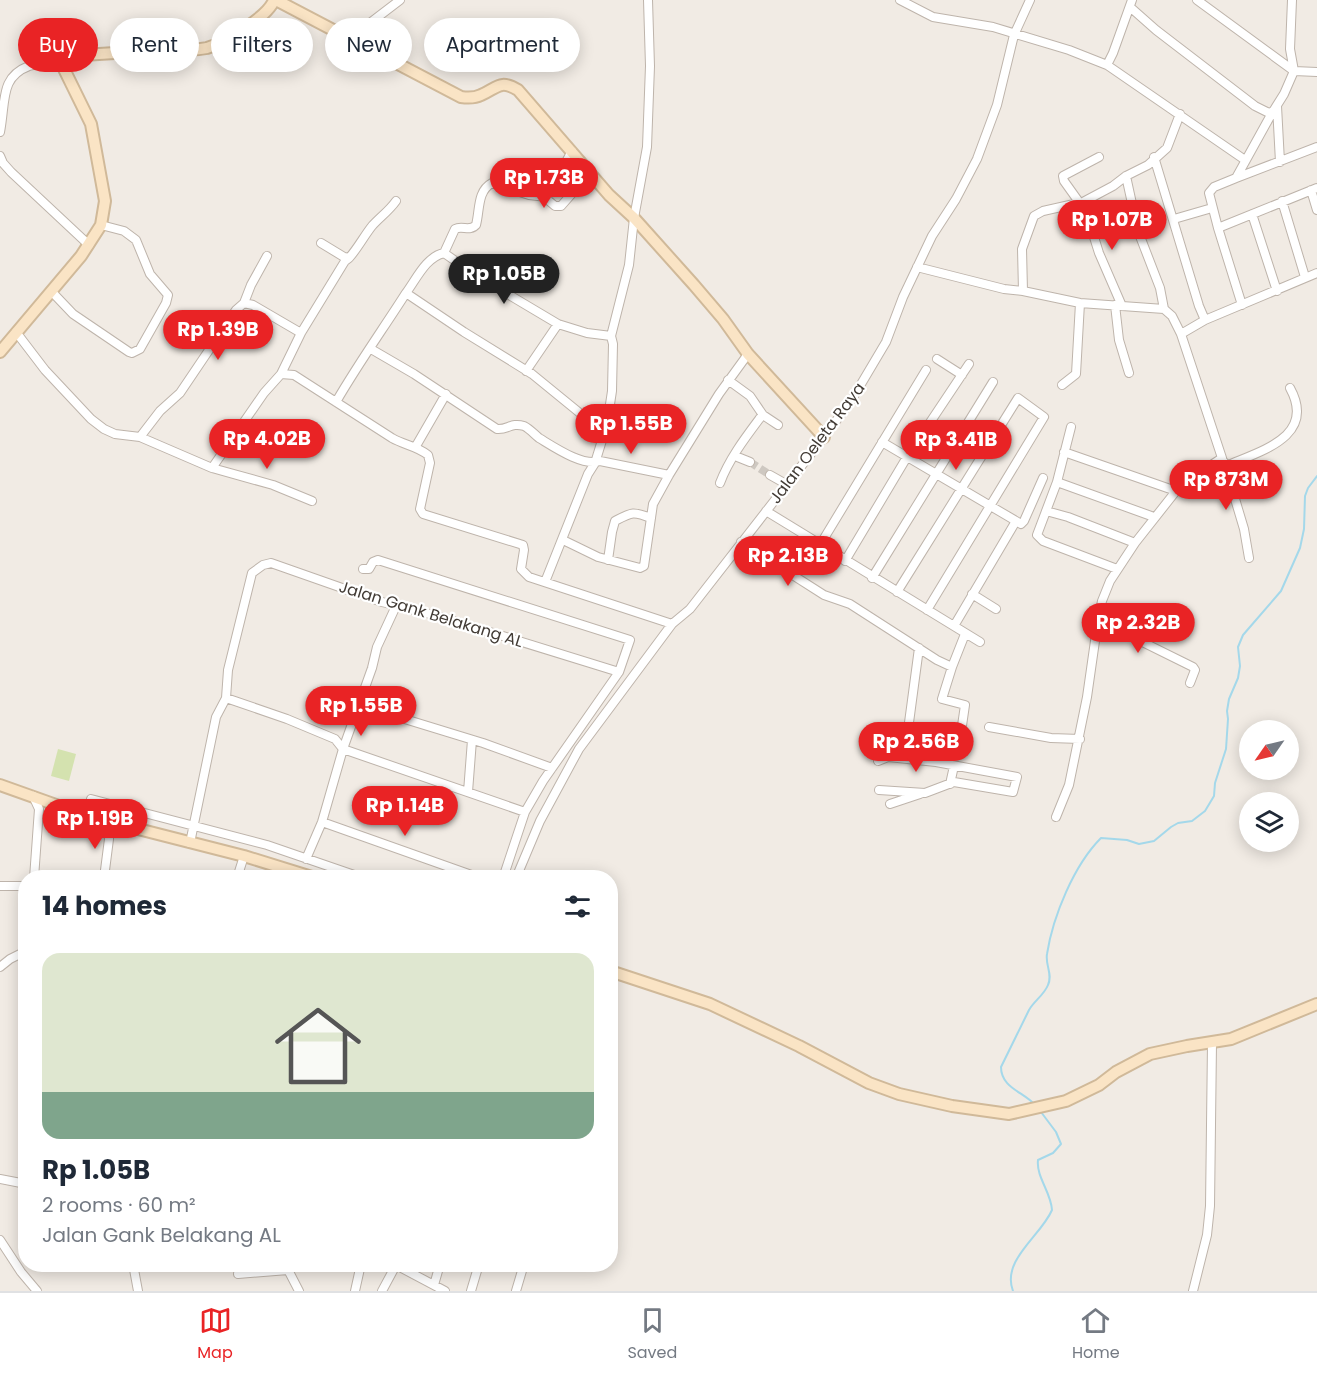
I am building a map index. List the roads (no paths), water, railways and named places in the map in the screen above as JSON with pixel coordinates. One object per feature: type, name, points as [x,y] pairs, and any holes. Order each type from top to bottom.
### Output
[{"type":"street","points":[[98,54],[207,48],[242,31],[275,0],[325,26]]},
{"type":"street","points":[[376,18],[400,0]]},
{"type":"street","points":[[545,582],[588,474],[595,463],[607,424],[612,391],[611,336],[629,265],[634,218],[647,147],[650,66],[648,0]]},
{"type":"street","points":[[900,0],[933,17],[993,27],[1069,50],[1107,65],[1245,160]]},
{"type":"street","name":"Jalan Oeleta Raya","points":[[519,870],[540,821],[579,749],[672,624],[690,609],[824,437],[851,401],[886,342],[932,236],[956,199],[982,148],[997,105],[1014,35],[1030,0]]},
{"type":"street","points":[[1197,0],[1294,71],[1317,72]]},
{"type":"street","points":[[1236,178],[1294,71],[1290,49],[1292,0]]},
{"type":"street","points":[[1107,65],[1131,3],[1165,36],[1256,106],[1267,112],[1274,110]]},
{"type":"street","points":[[0,132],[4,81],[9,74],[18,69]]},
{"type":"street","points":[[412,71],[462,97],[471,98],[482,95],[500,85],[518,90],[723,319],[747,354],[824,437]]},
{"type":"street","points":[[0,352],[52,292],[89,245],[101,225],[105,201],[91,124],[65,72]]},
{"type":"street","points":[[1274,110],[1280,162]]},
{"type":"street","points":[[1023,291],[1022,249],[1032,219],[1037,213],[1081,202],[1148,165],[1167,148],[1180,114]]},
{"type":"street","points":[[1242,305],[1212,208],[1210,190],[1317,147]]},
{"type":"street","points":[[444,253],[455,229],[470,229],[476,225],[483,191],[488,184],[492,183],[529,195],[547,197],[572,151]]},
{"type":"street","points":[[0,156],[16,178],[89,245]]},
{"type":"street","points":[[1100,158],[1063,176],[1064,181],[1081,202],[1118,306],[1119,340],[1129,373]]},
{"type":"street","points":[[1154,158],[1198,306],[1205,320]]},
{"type":"street","points":[[543,196],[555,206],[561,206],[590,173]]},
{"type":"street","points":[[1126,176],[1138,231],[1160,288],[1164,309]]},
{"type":"street","points":[[1218,228],[1314,189],[1317,210]]},
{"type":"street","points":[[212,468],[264,393],[280,374],[301,333],[345,261],[358,248],[371,227],[396,201]]},
{"type":"street","points":[[1282,201],[1305,277]]},
{"type":"street","points":[[1174,219],[1212,208]]},
{"type":"street","points":[[1252,214],[1277,291]]},
{"type":"street","points":[[52,292],[73,314],[129,352],[140,349],[166,303],[168,295],[150,274],[136,240],[124,231],[101,225]]},
{"type":"street","points":[[321,243],[349,258]]},
{"type":"street","points":[[336,402],[406,293],[430,258],[437,254],[444,253],[474,274],[558,324],[587,333],[611,336]]},
{"type":"street","points":[[140,437],[160,411],[180,393],[236,310],[244,303],[250,285],[267,256]]},
{"type":"street","points":[[917,267],[1004,289],[1080,303],[1164,309],[1172,316],[1226,466],[1244,529],[1249,558]]},
{"type":"street","points":[[1180,334],[1205,320],[1317,273]]},
{"type":"street","points":[[406,293],[532,374],[581,414],[607,424]]},
{"type":"street","points":[[244,303],[253,305],[301,333]]},
{"type":"street","points":[[1062,385],[1076,374],[1080,303]]},
{"type":"street","points":[[526,371],[558,324]]},
{"type":"street","points":[[16,332],[45,370],[91,419],[104,429],[115,434],[140,437],[212,468],[273,485],[312,501]]},
{"type":"street","points":[[371,350],[446,394],[458,405],[497,429],[512,424],[521,425],[529,428],[562,452],[583,462],[600,461],[669,475]]},
{"type":"street","points":[[563,540],[608,560],[642,567],[645,564],[653,504],[728,380],[747,354]]},
{"type":"street","points":[[937,359],[962,375]]},
{"type":"street","points":[[845,561],[907,457],[969,364]]},
{"type":"street","points":[[820,545],[926,370]]},
{"type":"street","points":[[280,374],[294,375],[392,438],[407,446],[416,446],[428,455],[430,458],[421,513],[523,545],[520,564],[523,573],[672,624]]},
{"type":"street","points":[[728,380],[750,396],[763,415],[778,425]]},
{"type":"street","points":[[874,578],[935,474],[993,382]]},
{"type":"street","points":[[1226,466],[1284,440],[1297,425],[1300,407],[1290,388]]},
{"type":"street","points":[[416,446],[446,394]]},
{"type":"street","points":[[897,592],[1018,398],[1044,417],[927,610]]},
{"type":"street","points":[[720,483],[742,442],[763,415]]},
{"type":"street","points":[[1071,427],[1057,482],[1036,533],[1040,539],[1117,569]]},
{"type":"street","points":[[882,442],[1021,524],[1043,478]]},
{"type":"street","points":[[1064,452],[1176,491]]},
{"type":"street","points":[[735,456],[750,462]]},
{"type":"street","points":[[1056,817],[1069,785],[1080,739],[1098,620],[1106,592],[1117,569],[1135,543],[1176,491],[1184,483],[1222,458]]},
{"type":"street","points":[[770,475],[786,484]]},
{"type":"street","points":[[1057,482],[1154,517]]},
{"type":"street","points":[[766,511],[980,642]]},
{"type":"street","points":[[1046,511],[1135,543]]},
{"type":"street","points":[[608,560],[615,521],[632,513],[651,518]]},
{"type":"street","points":[[954,626],[1016,521]]},
{"type":"street","points":[[741,542],[824,595],[850,604],[937,660],[952,667]]},
{"type":"street","points":[[363,569],[369,569],[373,562],[378,560],[628,638],[630,641],[620,672],[552,768],[525,812],[507,870]]},
{"type":"street","name":"Jalan Gank Belakang AL","points":[[190,843],[216,717],[226,698],[228,670],[252,573],[256,568],[272,563],[396,606],[449,619],[620,672]]},
{"type":"street","points":[[972,594],[996,609]]},
{"type":"street","points":[[306,859],[321,822],[377,647],[396,606]]},
{"type":"street","points":[[1098,620],[1193,667],[1195,670],[1190,683]]},
{"type":"street","points":[[958,753],[965,705],[942,699],[965,634]]},
{"type":"street","points":[[919,648],[908,730],[960,738]]},
{"type":"street","points":[[226,698],[287,719],[335,739],[343,749],[525,812]]},
{"type":"street","points":[[359,705],[552,768]]},
{"type":"street","points":[[989,727],[1051,738],[1080,739]]},
{"type":"street","points":[[468,792],[472,740]]},
{"type":"street","points":[[878,762],[888,757],[1017,777],[1013,792],[954,782],[890,804]]},
{"type":"street","points":[[950,784],[954,766]]},
{"type":"street","points":[[0,785],[106,821],[244,856],[289,870]]},
{"type":"street","points":[[879,790],[925,793]]},
{"type":"street","points":[[32,796],[39,809],[35,870]]},
{"type":"street","points":[[91,799],[193,825],[339,870]]},
{"type":"street","points":[[105,870],[109,839],[106,821]]},
{"type":"street","points":[[321,822],[457,870]]},
{"type":"street","points":[[240,870],[244,856]]},
{"type":"street","points":[[0,886],[18,886]]},
{"type":"street","points":[[0,967],[18,954]]},
{"type":"street","points":[[618,973],[710,1004],[799,1046],[869,1083],[899,1094],[981,1111],[1009,1114],[1066,1101],[1099,1085],[1116,1072],[1150,1054],[1231,1039],[1317,1004]]},
{"type":"street","points":[[1193,1291],[1207,1235],[1210,1206],[1212,1043]]},
{"type":"street","points":[[0,1179],[18,1182]]},
{"type":"street","points":[[0,1240],[18,1265]]},
{"type":"street","points":[[23,1272],[37,1291]]},
{"type":"street","points":[[134,1272],[138,1291]]},
{"type":"street","points":[[238,1274],[252,1272]]},
{"type":"street","points":[[289,1272],[299,1291]]},
{"type":"street","points":[[355,1291],[359,1272]]},
{"type":"street","points":[[382,1291],[392,1272]]},
{"type":"street","points":[[409,1272],[445,1291]]},
{"type":"street","points":[[434,1285],[438,1272]]},
{"type":"street","points":[[471,1291],[477,1272]]},
{"type":"street","points":[[516,1291],[522,1272]]},
{"type":"waterway","points":[[1035,1105],[1009,1085],[1002,1074],[1001,1067],[1029,1010],[1048,985],[1050,977],[1047,954],[1054,924],[1066,892],[1082,862],[1101,838],[1127,840],[1139,844],[1154,841],[1171,827],[1178,823],[1192,821],[1205,811],[1214,796],[1215,783],[1226,749],[1229,699],[1238,678],[1240,666],[1238,647],[1243,635],[1281,591],[1300,548],[1304,529],[1305,496],[1317,476]]},
{"type":"waterway","points":[[1013,1291],[1012,1269],[1052,1210],[1039,1172],[1038,1160],[1053,1153],[1061,1144],[1056,1132],[1041,1112]]},
{"type":"tunnel","points":[[750,462],[770,475]]}]
